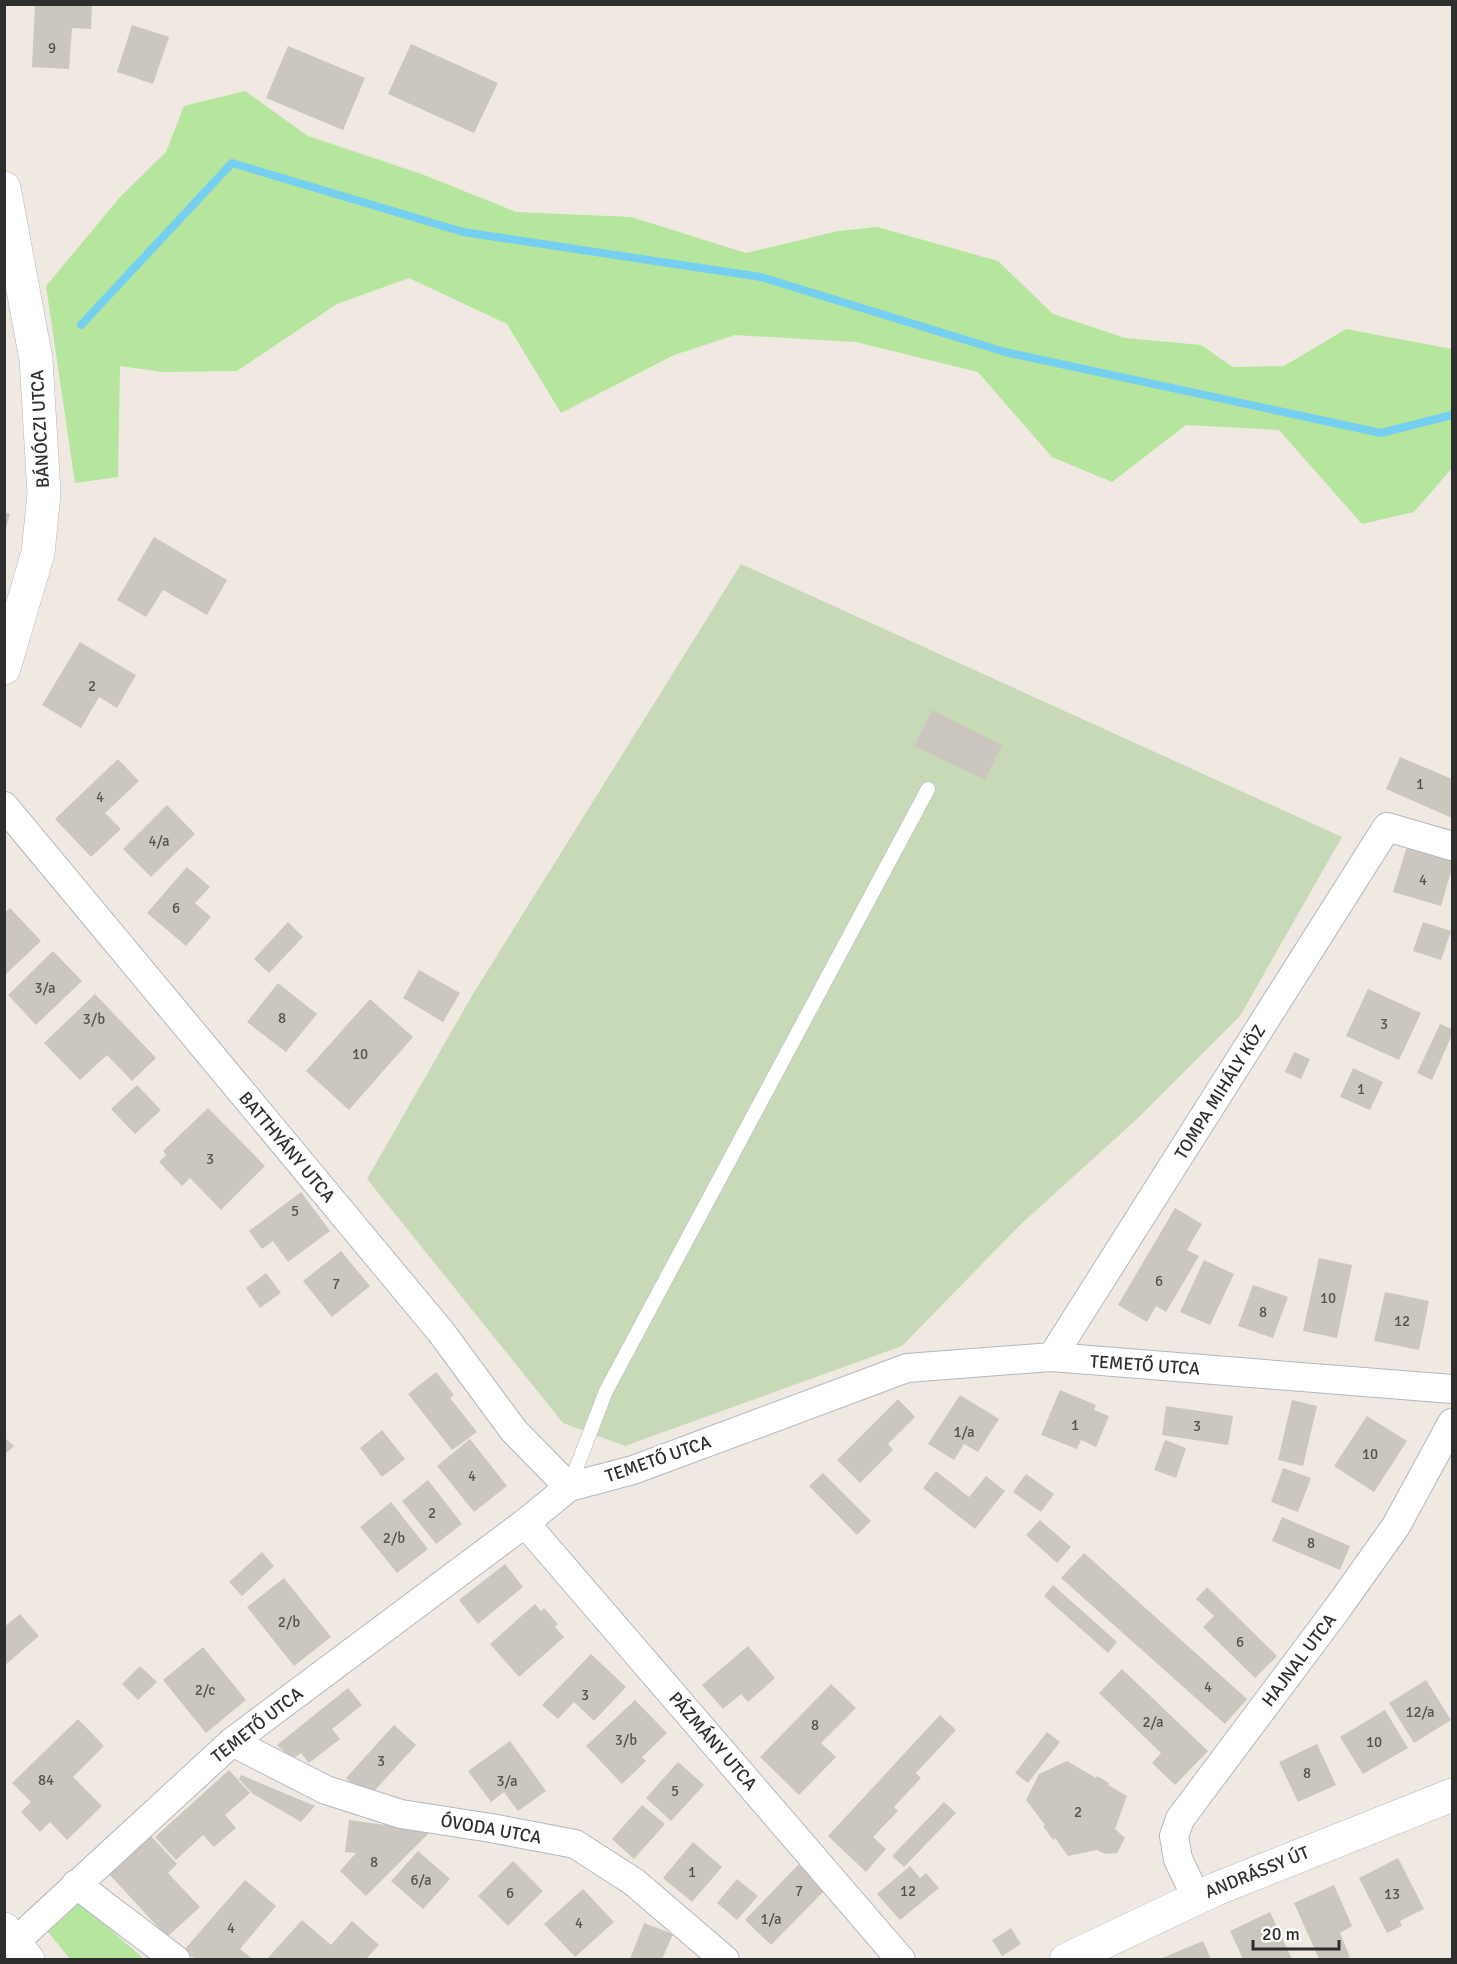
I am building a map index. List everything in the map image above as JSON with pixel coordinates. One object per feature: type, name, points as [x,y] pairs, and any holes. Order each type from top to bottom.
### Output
[{"type":"street","name":"BÁNÓCZI UTCA","points":[[4,188],[36,359],[44,494],[38,553],[4,668]]},
{"type":"street","name":"BATTHYÁNY UTCA","points":[[4,807],[434,1323],[514,1431],[569,1487]]},
{"type":"street","name":"TOMPA MIHÁLY KÖZ","points":[[1052,1358],[1387,827],[1452,846]]},
{"type":"street","name":"TEMETŐ UTCA","points":[[13,1946],[76,1884],[232,1742],[525,1523],[569,1487],[633,1470],[908,1368],[1052,1358],[1452,1389]]},
{"type":"street","name":"HAJNAL UTCA","points":[[1196,1897],[1178,1859],[1174,1836],[1180,1819],[1396,1526],[1452,1423]]},
{"type":"street","name":"PÁZMÁNY UTCA","points":[[525,1523],[901,1959]]},
{"type":"street","name":"ÓVODA UTCA","points":[[232,1742],[327,1790],[401,1814],[575,1844],[634,1882],[725,1959]]},
{"type":"street","name":"ANDRÁSSY ÚT","points":[[1066,1959],[1196,1897],[1257,1871],[1452,1796]]},
{"type":"street","points":[[76,1884],[176,1959]]},
{"type":"lane","points":[[569,1487],[606,1391],[928,789]]},
{"type":"green space","points":[[245,91],[308,136],[424,175],[516,212],[631,217],[746,253],[838,231],[877,227],[998,261],[1053,314],[1125,338],[1201,345],[1233,367],[1284,366],[1346,329],[1452,349],[1452,468],[1414,512],[1362,524],[1279,430],[1186,425],[1112,482],[1052,457],[978,372],[856,342],[735,335],[674,355],[561,413],[507,324],[409,278],[337,304],[237,371],[163,372],[120,366],[118,477],[75,483],[46,286],[120,197],[166,152],[184,106]]},
{"type":"green space","points":[[741,564],[1342,837],[1240,1016],[1137,1119],[1021,1224],[902,1346],[625,1446],[563,1423],[367,1179],[473,994]]},
{"type":"green space","points":[[76,1899],[144,1959],[70,1959],[45,1928]]},
{"type":"building","points":[[35,4],[92,4],[91,29],[72,28],[69,69],[32,67]]},
{"type":"building","points":[[132,25],[169,37],[153,84],[117,72]]},
{"type":"building","points":[[411,44],[498,83],[474,133],[388,94]]},
{"type":"building","points":[[288,46],[365,78],[343,130],[266,98]]},
{"type":"building","points":[[4,512],[10,514],[5,532],[4,532]]},
{"type":"building","points":[[154,537],[227,580],[207,615],[163,590],[146,617],[117,600]]},
{"type":"building","points":[[80,642],[136,675],[117,708],[99,697],[81,728],[42,705]]},
{"type":"building","points":[[932,710],[1002,745],[985,780],[914,746]]},
{"type":"building","points":[[1400,757],[1452,779],[1452,818],[1386,789]]},
{"type":"building","points":[[118,759],[139,781],[105,813],[121,829],[91,857],[55,819]]},
{"type":"building","points":[[167,805],[195,834],[151,877],[123,849]]},
{"type":"building","points":[[1407,846],[1452,860],[1452,868],[1441,906],[1393,892]]},
{"type":"building","points":[[187,867],[210,887],[195,903],[211,917],[186,946],[147,913]]},
{"type":"building","points":[[10,908],[41,941],[6,974],[4,913]]},
{"type":"building","points":[[288,922],[303,937],[269,973],[254,959]]},
{"type":"building","points":[[1423,922],[1451,931],[1441,960],[1413,951]]},
{"type":"building","points":[[53,951],[82,981],[36,1025],[8,995]]},
{"type":"building","points":[[419,970],[460,993],[443,1022],[403,998]]},
{"type":"building","points":[[278,983],[317,1014],[286,1052],[247,1022]]},
{"type":"building","points":[[1368,989],[1421,1013],[1399,1060],[1346,1036]]},
{"type":"building","points":[[95,994],[156,1058],[132,1081],[107,1055],[80,1080],[44,1043]]},
{"type":"building","points":[[370,999],[413,1037],[349,1110],[306,1071]]},
{"type":"building","points":[[1440,1024],[1452,1029],[1452,1035],[1432,1080],[1417,1073]]},
{"type":"building","points":[[1294,1052],[1310,1059],[1301,1079],[1285,1072]]},
{"type":"building","points":[[1353,1068],[1383,1082],[1370,1110],[1340,1097]]},
{"type":"building","points":[[137,1085],[161,1110],[135,1134],[111,1109]]},
{"type":"building","points":[[208,1108],[265,1166],[221,1210],[190,1178],[182,1186],[159,1162],[166,1155],[163,1151]]},
{"type":"building","points":[[301,1192],[330,1231],[288,1262],[273,1241],[262,1249],[249,1231]]},
{"type":"building","points":[[1175,1208],[1202,1224],[1187,1250],[1199,1256],[1166,1312],[1156,1306],[1147,1322],[1118,1305]]},
{"type":"building","points":[[341,1251],[370,1286],[332,1317],[303,1281]]},
{"type":"building","points":[[1319,1258],[1352,1265],[1337,1338],[1303,1331]]},
{"type":"building","points":[[1204,1260],[1234,1274],[1210,1325],[1180,1312]]},
{"type":"building","points":[[266,1273],[281,1293],[260,1308],[246,1288]]},
{"type":"building","points":[[1253,1285],[1288,1297],[1273,1338],[1238,1326]]},
{"type":"building","points":[[1385,1292],[1429,1301],[1419,1350],[1374,1341]]},
{"type":"building","points":[[436,1372],[454,1395],[450,1398],[477,1432],[452,1450],[408,1394]]},
{"type":"building","points":[[1060,1390],[1096,1405],[1094,1410],[1109,1416],[1096,1447],[1081,1440],[1077,1449],[1041,1435]]},
{"type":"building","points":[[960,1395],[999,1419],[978,1452],[964,1444],[954,1460],[928,1444]]},
{"type":"building","points":[[898,1399],[915,1417],[888,1444],[893,1450],[860,1483],[837,1460]]},
{"type":"building","points":[[1292,1400],[1317,1406],[1303,1466],[1278,1460]]},
{"type":"building","points":[[1166,1406],[1233,1416],[1228,1445],[1162,1435]]},
{"type":"building","points":[[1367,1416],[1407,1441],[1374,1492],[1334,1466]]},
{"type":"building","points":[[382,1430],[405,1459],[382,1477],[360,1448]]},
{"type":"building","points":[[4,1437],[14,1446],[4,1455]]},
{"type":"building","points":[[470,1439],[507,1486],[474,1512],[437,1466]]},
{"type":"building","points":[[1165,1440],[1186,1448],[1176,1478],[1154,1470]]},
{"type":"building","points":[[1283,1468],[1311,1478],[1298,1512],[1271,1502]]},
{"type":"building","points":[[936,1471],[969,1497],[986,1476],[1005,1491],[975,1529],[923,1488]]},
{"type":"building","points":[[823,1473],[871,1521],[857,1535],[809,1486]]},
{"type":"building","points":[[1026,1474],[1054,1494],[1041,1512],[1013,1492]]},
{"type":"building","points":[[428,1480],[462,1524],[436,1544],[402,1501]]},
{"type":"building","points":[[391,1502],[428,1549],[397,1573],[360,1527]]},
{"type":"building","points":[[1282,1517],[1350,1546],[1340,1570],[1272,1541]]},
{"type":"building","points":[[1040,1520],[1071,1547],[1057,1563],[1026,1535]]},
{"type":"building","points":[[262,1552],[274,1566],[242,1596],[229,1582]]},
{"type":"building","points":[[1084,1553],[1247,1699],[1225,1724],[1061,1578]]},
{"type":"building","points":[[505,1564],[523,1587],[478,1624],[459,1600]]},
{"type":"building","points":[[284,1578],[331,1637],[294,1666],[247,1607]]},
{"type":"building","points":[[1053,1585],[1117,1642],[1108,1653],[1044,1596]]},
{"type":"building","points":[[1207,1587],[1277,1656],[1255,1678],[1203,1627],[1214,1616],[1196,1599]]},
{"type":"building","points":[[535,1604],[541,1611],[544,1608],[558,1624],[555,1627],[564,1637],[519,1677],[490,1644]]},
{"type":"building","points":[[20,1614],[39,1636],[4,1666],[4,1627]]},
{"type":"building","points":[[748,1646],[775,1678],[748,1702],[741,1694],[723,1709],[702,1685]]},
{"type":"building","points":[[203,1647],[246,1700],[206,1733],[163,1680]]},
{"type":"building","points":[[591,1654],[626,1687],[594,1721],[574,1702],[558,1719],[542,1705]]},
{"type":"building","points":[[140,1666],[157,1682],[138,1700],[122,1684]]},
{"type":"building","points":[[1122,1669],[1208,1751],[1175,1785],[1152,1763],[1161,1753],[1099,1693]]},
{"type":"building","points":[[1426,1680],[1451,1720],[1414,1743],[1389,1703]]},
{"type":"building","points":[[831,1684],[856,1708],[821,1743],[836,1757],[799,1795],[760,1757]]},
{"type":"building","points":[[348,1688],[362,1705],[332,1729],[340,1739],[309,1763],[301,1753],[293,1759],[277,1745]]},
{"type":"building","points":[[635,1700],[667,1733],[642,1757],[646,1761],[622,1784],[586,1746]]},
{"type":"building","points":[[1385,1710],[1408,1748],[1363,1774],[1340,1737]]},
{"type":"building","points":[[940,1715],[956,1730],[916,1773],[921,1778],[894,1807],[898,1811],[873,1837],[886,1849],[866,1872],[828,1836]]},
{"type":"building","points":[[78,1719],[104,1746],[73,1777],[102,1806],[67,1840],[50,1822],[40,1832],[21,1812],[31,1802],[12,1783]]},
{"type":"building","points":[[394,1725],[416,1745],[368,1798],[346,1778]]},
{"type":"building","points":[[1047,1732],[1060,1742],[1028,1783],[1015,1773]]},
{"type":"building","points":[[510,1741],[546,1791],[518,1811],[504,1792],[491,1802],[468,1771]]},
{"type":"building","points":[[1317,1744],[1336,1785],[1298,1802],[1279,1762]]},
{"type":"building","points":[[1067,1761],[1109,1783],[1108,1785],[1127,1796],[1115,1829],[1125,1838],[1117,1853],[1105,1854],[1097,1850],[1068,1856],[1055,1838],[1053,1840],[1026,1800],[1039,1774]]},
{"type":"building","points":[[678,1762],[704,1785],[671,1821],[646,1798]]},
{"type":"building","points":[[229,1770],[250,1793],[225,1815],[236,1828],[214,1847],[203,1835],[176,1860],[155,1837]]},
{"type":"building","points":[[241,1775],[315,1806],[301,1822],[253,1794],[239,1779]]},
{"type":"building","points":[[944,1802],[956,1813],[904,1867],[892,1856]]},
{"type":"building","points":[[642,1805],[665,1824],[634,1859],[612,1839]]},
{"type":"building","points":[[349,1820],[431,1831],[366,1896],[340,1871],[356,1853],[345,1852]]},
{"type":"building","points":[[151,1836],[177,1864],[168,1873],[200,1907],[167,1937],[109,1874]]},
{"type":"building","points":[[693,1842],[722,1867],[692,1902],[663,1878]]},
{"type":"building","points":[[418,1851],[450,1879],[423,1909],[391,1881]]},
{"type":"building","points":[[1398,1858],[1424,1909],[1400,1921],[1402,1926],[1387,1933],[1359,1878]]},
{"type":"building","points":[[513,1861],[543,1891],[508,1926],[478,1896]]},
{"type":"building","points":[[799,1864],[825,1890],[771,1945],[745,1920]]},
{"type":"building","points":[[910,1866],[920,1878],[926,1873],[939,1888],[900,1920],[877,1894]]},
{"type":"building","points":[[737,1879],[758,1896],[737,1920],[717,1903]]},
{"type":"building","points":[[245,1880],[276,1906],[240,1949],[252,1959],[195,1959],[184,1950]]},
{"type":"building","points":[[1334,1885],[1352,1926],[1340,1933],[1350,1957],[1319,1959],[1294,1903]]},
{"type":"building","points":[[583,1889],[614,1922],[575,1957],[544,1924]]},
{"type":"building","points":[[1270,1912],[1292,1959],[1243,1959],[1230,1931]]},
{"type":"building","points":[[302,1920],[331,1945],[352,1921],[379,1945],[366,1959],[267,1959]]},
{"type":"building","points":[[644,1923],[673,1934],[662,1959],[630,1959]]},
{"type":"building","points":[[1011,1928],[1021,1944],[1002,1956],[992,1940]]},
{"type":"building","points":[[1203,1941],[1211,1959],[1160,1959]]},
{"type":"waterway","points":[[81,325],[232,163],[463,232],[761,277],[1005,352],[1381,433],[1452,415]]}]
